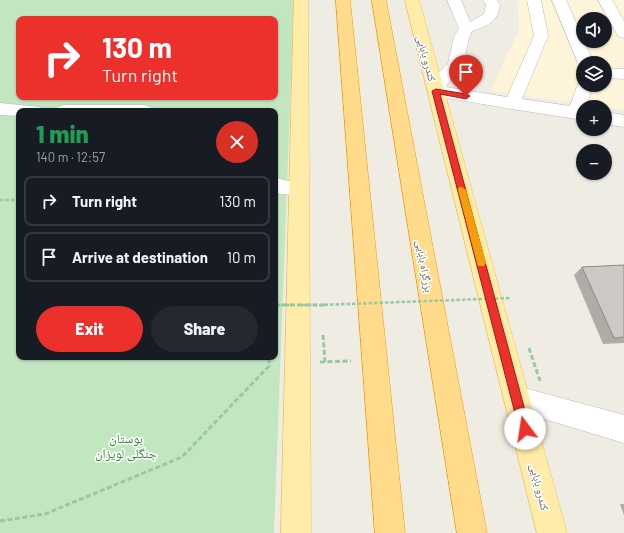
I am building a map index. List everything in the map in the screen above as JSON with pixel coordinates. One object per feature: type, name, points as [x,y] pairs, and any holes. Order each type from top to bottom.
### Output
[{"type":"highway","points":[[343,0],[390,533]]},
{"type":"highway","name":"بزرگراه بابایی","points":[[379,0],[472,533]]},
{"type":"main road","name":"کندرو بابایی","points":[[412,0],[552,533]]},
{"type":"main road","points":[[296,533],[300,72],[308,2]]},
{"type":"street","points":[[454,0],[466,28]]},
{"type":"street","points":[[490,0],[493,5],[491,16],[481,23],[466,28],[461,37],[455,65],[443,77],[436,91],[512,104],[576,113]]},
{"type":"street","points":[[512,104],[541,36],[534,0]]},
{"type":"street","points":[[559,0],[583,56]]},
{"type":"street","points":[[605,0],[624,34]]},
{"type":"street","points":[[612,73],[624,74]]},
{"type":"street","points":[[0,109],[16,110]]},
{"type":"street","points":[[612,119],[624,121]]},
{"type":"street","points":[[278,187],[299,189]]},
{"type":"street","points":[[517,399],[624,429]]},
{"type":"path","points":[[0,200],[16,200]]},
{"type":"path","points":[[278,305],[320,305],[510,298]]},
{"type":"path","points":[[0,521],[46,514],[182,457],[269,366],[269,360]]},
{"type":"shaded area","points":[[518,0],[624,0],[624,110],[612,108],[612,100],[576,100],[576,103],[490,91],[519,30]]},
{"type":"green space","name":"بوستان جنگلی لویزان","points":[[0,0],[294,0],[274,533],[0,533]]},
{"type":"building","points":[[624,265],[624,337],[614,338],[582,267]]},
{"type":"slow traffic","points":[[462,190],[481,263]]},
{"type":"route","points":[[466,96],[436,91],[525,429]]}]
